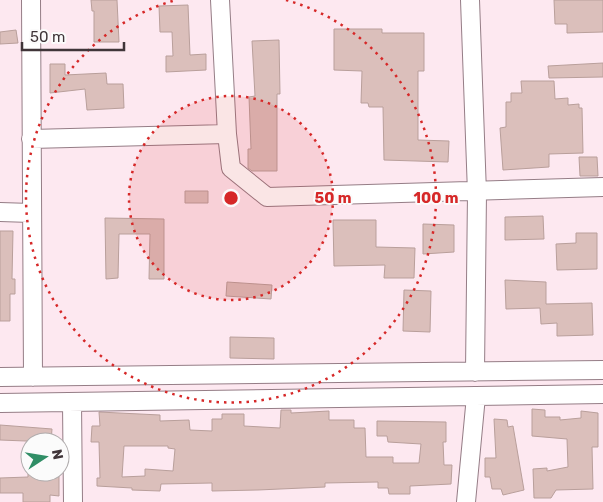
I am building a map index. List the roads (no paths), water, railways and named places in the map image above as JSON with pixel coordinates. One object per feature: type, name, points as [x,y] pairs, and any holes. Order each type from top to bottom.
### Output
[{"type":"street","points":[[31,0],[33,377]]},
{"type":"street","points":[[220,0],[227,134],[231,168],[267,197],[477,193],[603,187]]},
{"type":"street","points":[[470,0],[477,193],[474,372]]},
{"type":"street","points":[[32,139],[227,134]]},
{"type":"street","points":[[0,212],[32,213]]},
{"type":"street","points":[[0,378],[603,370]]},
{"type":"street","points":[[0,403],[603,394]]},
{"type":"street","points":[[466,502],[476,396]]},
{"type":"street","points":[[72,403],[73,502]]}]
